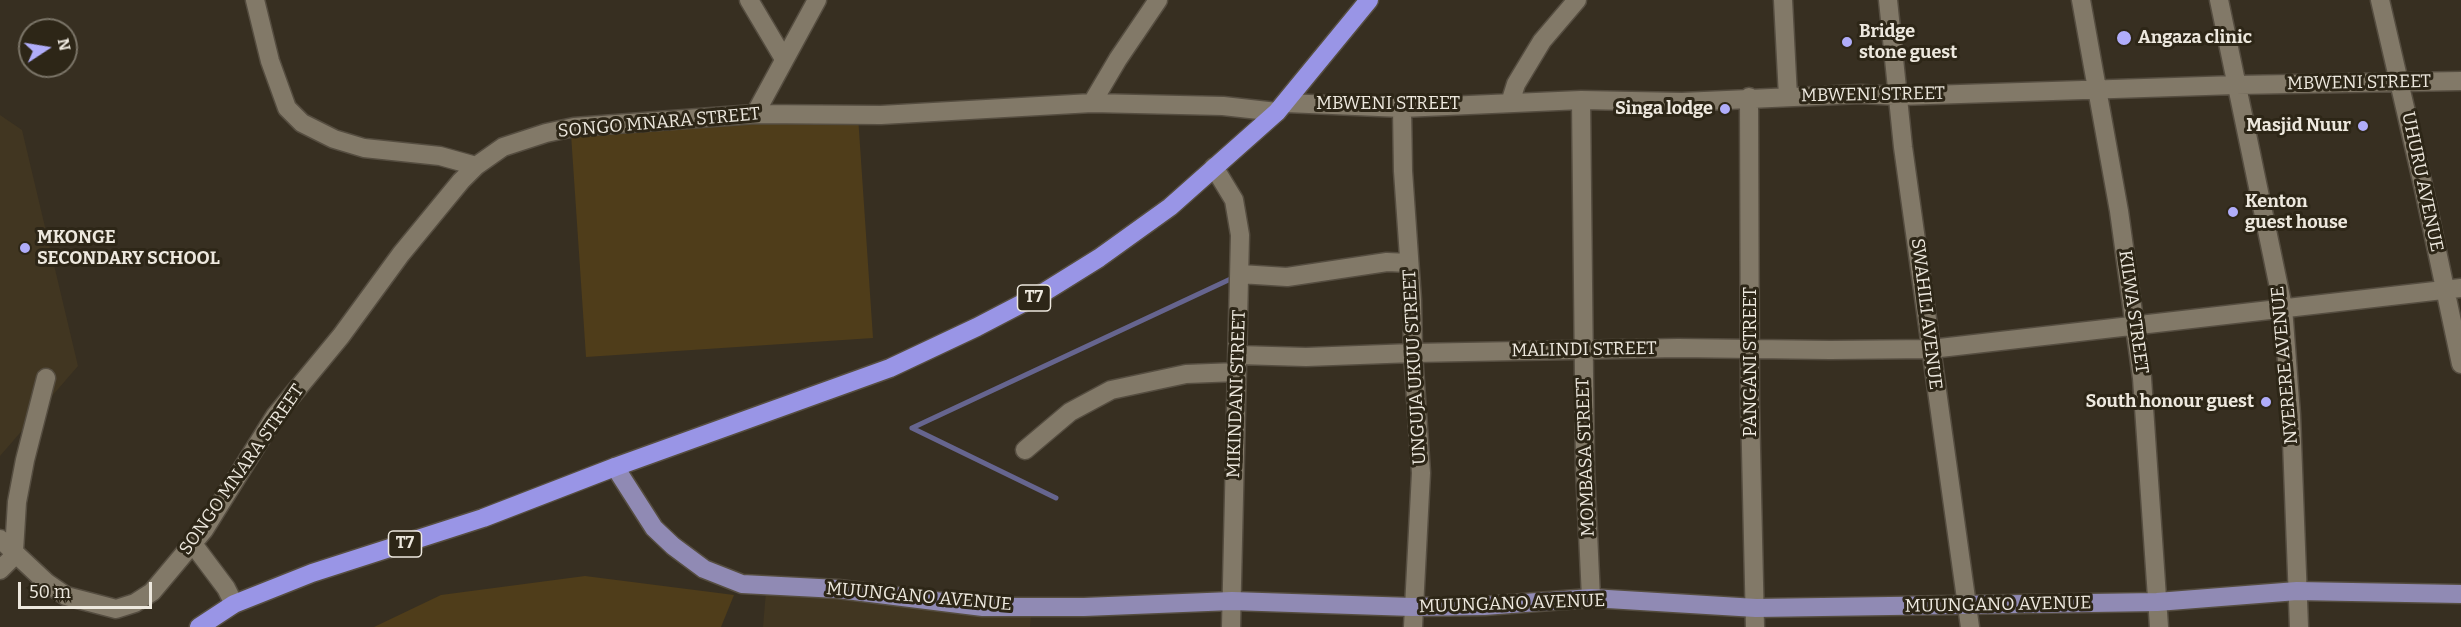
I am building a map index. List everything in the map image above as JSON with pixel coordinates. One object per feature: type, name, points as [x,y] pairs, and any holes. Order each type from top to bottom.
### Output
[{"type":"highway","name":"T7","points":[[199,627],[234,604],[312,573],[483,518],[615,467],[890,368],[1046,291],[1099,258],[1170,207],[1281,108],[1369,0]]},
{"type":"main road","name":"MUUNGANO AVENUE","points":[[615,467],[654,528],[673,546],[704,569],[742,584],[838,589],[983,607],[1084,607],[1232,602],[1412,607],[1484,606],[1591,598],[1756,608],[2157,602],[2297,591],[2461,594]]},
{"type":"street","points":[[255,0],[270,61],[287,108],[302,123],[334,139],[364,148],[441,156],[476,166]]},
{"type":"street","points":[[749,0],[784,59]]},
{"type":"street","points":[[755,114],[817,0]]},
{"type":"street","points":[[1092,103],[1118,59],[1158,0]]},
{"type":"street","points":[[1510,103],[1516,84],[1542,40],[1577,0]]},
{"type":"street","points":[[1783,0],[1788,97]]},
{"type":"street","name":"SWAHILI AVENUE","points":[[1888,0],[1903,147],[1970,627]]},
{"type":"street","name":"KILWA STREET","points":[[2081,0],[2119,212],[2135,326],[2146,424],[2159,627]]},
{"type":"street","name":"NYERERE AVENUE","points":[[2219,0],[2283,307],[2291,415],[2299,627]]},
{"type":"street","name":"UHURU AVENUE","points":[[2380,0],[2453,288],[2461,364]]},
{"type":"street","name":"MBWENI STREET","points":[[1281,108],[1402,108],[1581,100],[1683,102],[1749,97],[1861,94],[1899,96],[2235,85],[2461,81]]},
{"type":"street","name":"PANGANI STREET","points":[[1749,97],[1750,350],[1755,627]]},
{"type":"street","name":"MOMBASA STREET","points":[[1581,100],[1583,350],[1591,598]]},
{"type":"street","name":"SONGO MNARA STREET","points":[[0,539],[47,583],[66,596],[116,618],[152,592],[193,544],[275,416],[341,336],[400,254],[461,181],[476,166],[503,147],[546,133],[574,127],[755,114],[881,115],[1092,103],[1281,108]]},
{"type":"street","name":"UNGUJA UKUU STREET","points":[[1402,108],[1402,171],[1412,300],[1421,472],[1412,607],[1413,627]]},
{"type":"street","name":"MIKINDANI STREET","points":[[1214,166],[1234,200],[1240,235],[1231,627]]},
{"type":"street","points":[[1240,274],[1287,277],[1387,262],[1409,263]]},
{"type":"street","name":"MALINDI STREET","points":[[1025,450],[1070,412],[1111,390],[1238,364],[1306,357],[1413,353],[1931,349],[2453,288]]},
{"type":"street","points":[[0,570],[15,553],[17,502],[24,460],[46,378]]},
{"type":"street","points":[[193,544],[226,588],[234,604]]},
{"type":"shaded area","name":"MKONGE SECONDARY SCHOOL","points":[[0,115],[22,130],[78,366],[0,456]]},
{"type":"shaded area","points":[[858,116],[873,338],[586,357],[571,134]]},
{"type":"shaded area","points":[[585,576],[734,595],[721,627],[374,627],[441,595]]},
{"type":"shaded area","points":[[766,591],[1031,616],[1030,627],[763,627]]},
{"type":"waterway","points":[[912,428],[1237,276]]},
{"type":"waterway","points":[[912,428],[1056,498]]},
{"type":"place","name":"Angaza clinic","points":[[2124,38]]},
{"type":"place","name":"Bridge stone guest","points":[[1847,42]]},
{"type":"place","name":"Singa lodge","points":[[1725,109]]},
{"type":"place","name":"Masjid Nuur","points":[[2363,126]]},
{"type":"place","name":"Kenton guest house","points":[[2233,212]]},
{"type":"place","name":"MKONGE SECONDARY SCHOOL","points":[[25,248]]},
{"type":"place","name":"South honour guest","points":[[2266,402]]}]
